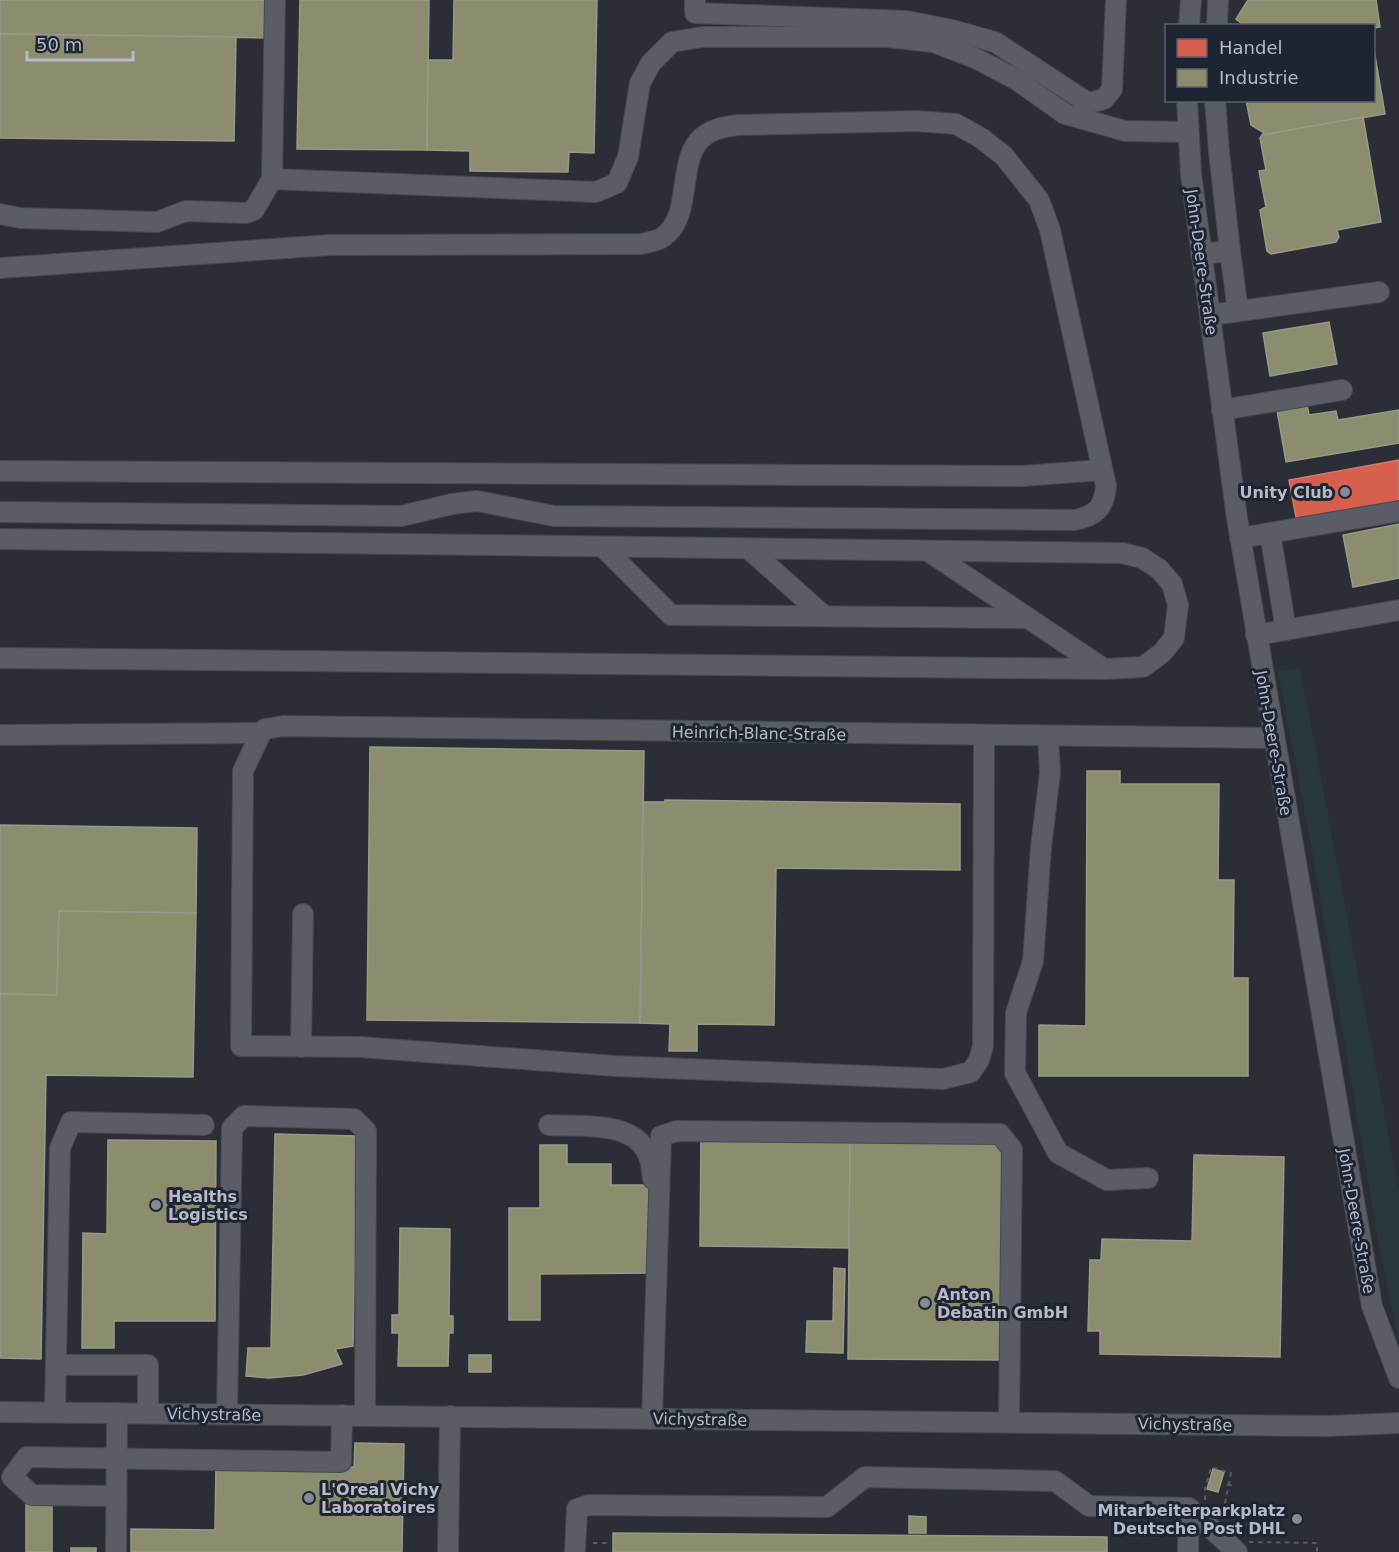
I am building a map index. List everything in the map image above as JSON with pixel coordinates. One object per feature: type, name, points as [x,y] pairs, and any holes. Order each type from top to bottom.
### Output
[{"type":"street","points":[[0,214],[20,218],[157,222],[186,211],[246,213],[254,210],[272,179],[275,0]]},
{"type":"street","points":[[695,0],[695,13],[907,21],[952,30],[994,42],[1088,103],[1104,99],[1112,89],[1116,0]]},
{"type":"street","points":[[1189,24],[1191,0]]},
{"type":"street","points":[[1217,24],[1218,0]]},
{"type":"street","points":[[272,179],[596,192],[617,183],[628,158],[640,83],[651,63],[672,42],[702,37],[887,37],[933,42],[975,58],[1017,80],[1065,114],[1125,131],[1187,132]]},
{"type":"street","name":"John-Deere-Straße","points":[[1187,102],[1187,132],[1222,410],[1240,538],[1273,738],[1372,1306],[1399,1378]]},
{"type":"street","points":[[1215,102],[1238,311]]},
{"type":"street","points":[[0,268],[330,245],[641,244],[663,238],[677,222],[688,162],[696,143],[713,130],[738,125],[917,121],[956,124],[981,138],[1004,156],[1039,200],[1050,230],[1106,486],[1105,499],[1100,507],[1089,517],[1074,520],[554,516],[477,501],[452,504],[401,516],[0,512]]},
{"type":"street","points":[[1201,254],[1230,251]]},
{"type":"street","points":[[1210,315],[1379,292]]},
{"type":"street","points":[[1222,410],[1342,390]]},
{"type":"street","points":[[0,471],[1022,476],[1102,470]]},
{"type":"street","points":[[1240,538],[1399,511]]},
{"type":"street","points":[[1270,533],[1286,630]]},
{"type":"street","points":[[0,540],[1122,553],[1142,558],[1159,569],[1172,584],[1178,605],[1174,638],[1162,653],[1143,667],[1104,669],[0,658]]},
{"type":"street","points":[[0,552],[32,540]]},
{"type":"street","points":[[603,547],[671,615],[1028,618]]},
{"type":"street","points":[[749,549],[824,616]]},
{"type":"street","points":[[928,551],[1104,669]]},
{"type":"street","points":[[1256,635],[1399,610]]},
{"type":"street","name":"Heinrich-Blanc-Straße","points":[[0,735],[258,739],[265,729],[284,726],[1273,738]]},
{"type":"street","points":[[258,739],[243,771],[241,1046],[360,1047],[615,1066],[943,1079],[971,1072],[979,1060],[982,1046],[984,736]]},
{"type":"street","points":[[1048,736],[1050,773],[1041,847],[1033,961],[1016,1013],[1015,1074],[1058,1153],[1107,1180],[1148,1178]]},
{"type":"street","points":[[301,1047],[303,914]]},
{"type":"street","points":[[227,1414],[232,1128],[244,1116],[354,1119],[366,1131],[365,1415]]},
{"type":"street","points":[[55,1412],[60,1148],[71,1122],[204,1125]]},
{"type":"street","points":[[549,1125],[612,1128],[631,1135],[644,1147],[650,1159],[652,1178],[648,1418]]},
{"type":"street","points":[[648,1418],[661,1136],[677,1131],[976,1133],[1000,1134],[1012,1149],[1009,1422]]},
{"type":"street","points":[[65,1365],[148,1365],[148,1413]]},
{"type":"street","name":"Vichystraße","points":[[0,1412],[1328,1426],[1399,1424]]},
{"type":"street","points":[[116,1552],[117,1413]]},
{"type":"street","points":[[116,1496],[32,1495],[12,1477],[27,1457],[342,1462],[342,1415]]},
{"type":"street","points":[[448,1552],[450,1416]]},
{"type":"street","points":[[575,1552],[577,1509],[589,1505],[827,1507],[865,1478],[1055,1481],[1089,1506],[1197,1505],[1240,1547]]},
{"type":"street","points":[[1188,1552],[1197,1505]]},
{"type":"path","points":[[1197,1505],[1210,1467],[1231,1473],[1225,1503],[1239,1523],[1248,1524]]},
{"type":"path","points":[[1227,1485],[1235,1485]]},
{"type":"path","points":[[1240,1547],[1317,1543],[1317,1552]]},
{"type":"shaded area","points":[[1300,668],[1399,1192],[1399,1343],[1379,1245],[1313,855],[1278,671]]},
{"type":"building: Handel","name":"Unity Club","points":[[1399,460],[1399,505],[1297,523],[1289,480]]},
{"type":"building: Industrie","points":[[0,0],[268,0],[268,38],[0,34]]},
{"type":"building: Industrie","points":[[300,0],[429,0],[427,150],[297,149]]},
{"type":"building: Industrie","points":[[454,0],[597,0],[594,153],[569,152],[568,172],[470,171],[470,151],[427,150],[428,60],[453,60]]},
{"type":"building: Industrie","points":[[1248,0],[1376,0],[1380,27],[1375,28],[1375,24],[1242,24],[1236,19]]},
{"type":"building: Industrie","points":[[0,34],[236,37],[234,141],[0,138]]},
{"type":"building: Industrie","points":[[1375,56],[1385,114],[1263,135],[1263,132],[1251,125],[1246,102],[1375,102]]},
{"type":"building: Industrie","points":[[1363,117],[1381,222],[1337,230],[1339,237],[1336,242],[1271,254],[1267,251],[1260,210],[1266,207],[1259,171],[1266,170],[1260,138],[1262,135]]},
{"type":"building: Industrie","points":[[1329,322],[1337,364],[1270,376],[1263,333]]},
{"type":"building: Industrie","points":[[1307,405],[1309,415],[1336,411],[1338,420],[1399,410],[1399,443],[1286,462],[1277,410]]},
{"type":"building: Industrie","points":[[1399,524],[1399,578],[1353,587],[1343,535]]},
{"type":"building: Industrie","points":[[370,747],[644,751],[640,1023],[367,1020]]},
{"type":"building: Industrie","points":[[1087,771],[1120,771],[1120,784],[1219,784],[1218,880],[1234,880],[1233,978],[1248,978],[1248,1076],[1039,1076],[1039,1025],[1086,1026]]},
{"type":"building: Industrie","points":[[665,800],[960,804],[960,870],[776,868],[774,1025],[697,1024],[697,1051],[669,1051],[670,1024],[640,1023],[643,802],[665,802]]},
{"type":"building: Industrie","points":[[0,825],[197,828],[196,913],[59,911],[57,995],[0,994]]},
{"type":"building: Industrie","points":[[59,911],[196,913],[193,1077],[46,1075],[41,1359],[0,1358],[0,994],[57,995]]},
{"type":"building: Industrie","points":[[275,1134],[357,1136],[353,1346],[335,1349],[342,1364],[303,1375],[269,1378],[246,1376],[248,1348],[271,1348]]},
{"type":"building: Industrie","points":[[701,1138],[850,1140],[849,1248],[700,1246]]},
{"type":"building: Industrie","points":[[108,1140],[216,1141],[215,1321],[114,1321],[114,1348],[82,1348],[83,1233],[107,1234]]},
{"type":"building: Industrie","name":"Anton Debatin GmbH","points":[[850,1140],[1003,1141],[1000,1360],[848,1359]]},
{"type":"building: Industrie","points":[[540,1145],[567,1145],[567,1164],[611,1164],[611,1185],[650,1185],[650,1273],[540,1274],[540,1320],[509,1320],[509,1208],[540,1208]]},
{"type":"building: Industrie","points":[[1194,1155],[1284,1157],[1280,1357],[1100,1354],[1100,1331],[1088,1331],[1090,1260],[1101,1260],[1102,1239],[1192,1241]]},
{"type":"building: Industrie","points":[[400,1228],[450,1229],[449,1316],[453,1316],[453,1333],[449,1333],[448,1366],[398,1366],[399,1333],[392,1333],[392,1315],[399,1315]]},
{"type":"building: Industrie","points":[[834,1268],[845,1269],[843,1353],[806,1352],[807,1321],[833,1321]]},
{"type":"building: Industrie","points":[[469,1355],[491,1355],[491,1372],[469,1372]]},
{"type":"building: Industrie","name":"L'Oreal Vichy Laboratoires","points":[[355,1443],[404,1444],[402,1552],[131,1552],[131,1529],[215,1530],[216,1464],[354,1467]]},
{"type":"building: Industrie","points":[[1213,1469],[1224,1472],[1218,1492],[1207,1489]]},
{"type":"building: Industrie","points":[[26,1500],[52,1500],[52,1552],[26,1552]]},
{"type":"building: Industrie","points":[[909,1516],[926,1517],[926,1533],[909,1533]]},
{"type":"building: Industrie","points":[[613,1533],[1107,1537],[1107,1552],[613,1552]]},
{"type":"building: Industrie","points":[[71,1548],[96,1548],[96,1552],[71,1552]]},
{"type":"place","name":"Unity Club","points":[[1345,492]]},
{"type":"place","name":"Healths Logistics","points":[[156,1205]]},
{"type":"place","name":"Anton Debatin GmbH","points":[[925,1303]]},
{"type":"place","name":"L'Oreal Vichy Laboratoires","points":[[309,1498]]},
{"type":"place","name":"Mitarbeiterparkplatz Deutsche Post DHL","points":[[1297,1519]]}]
